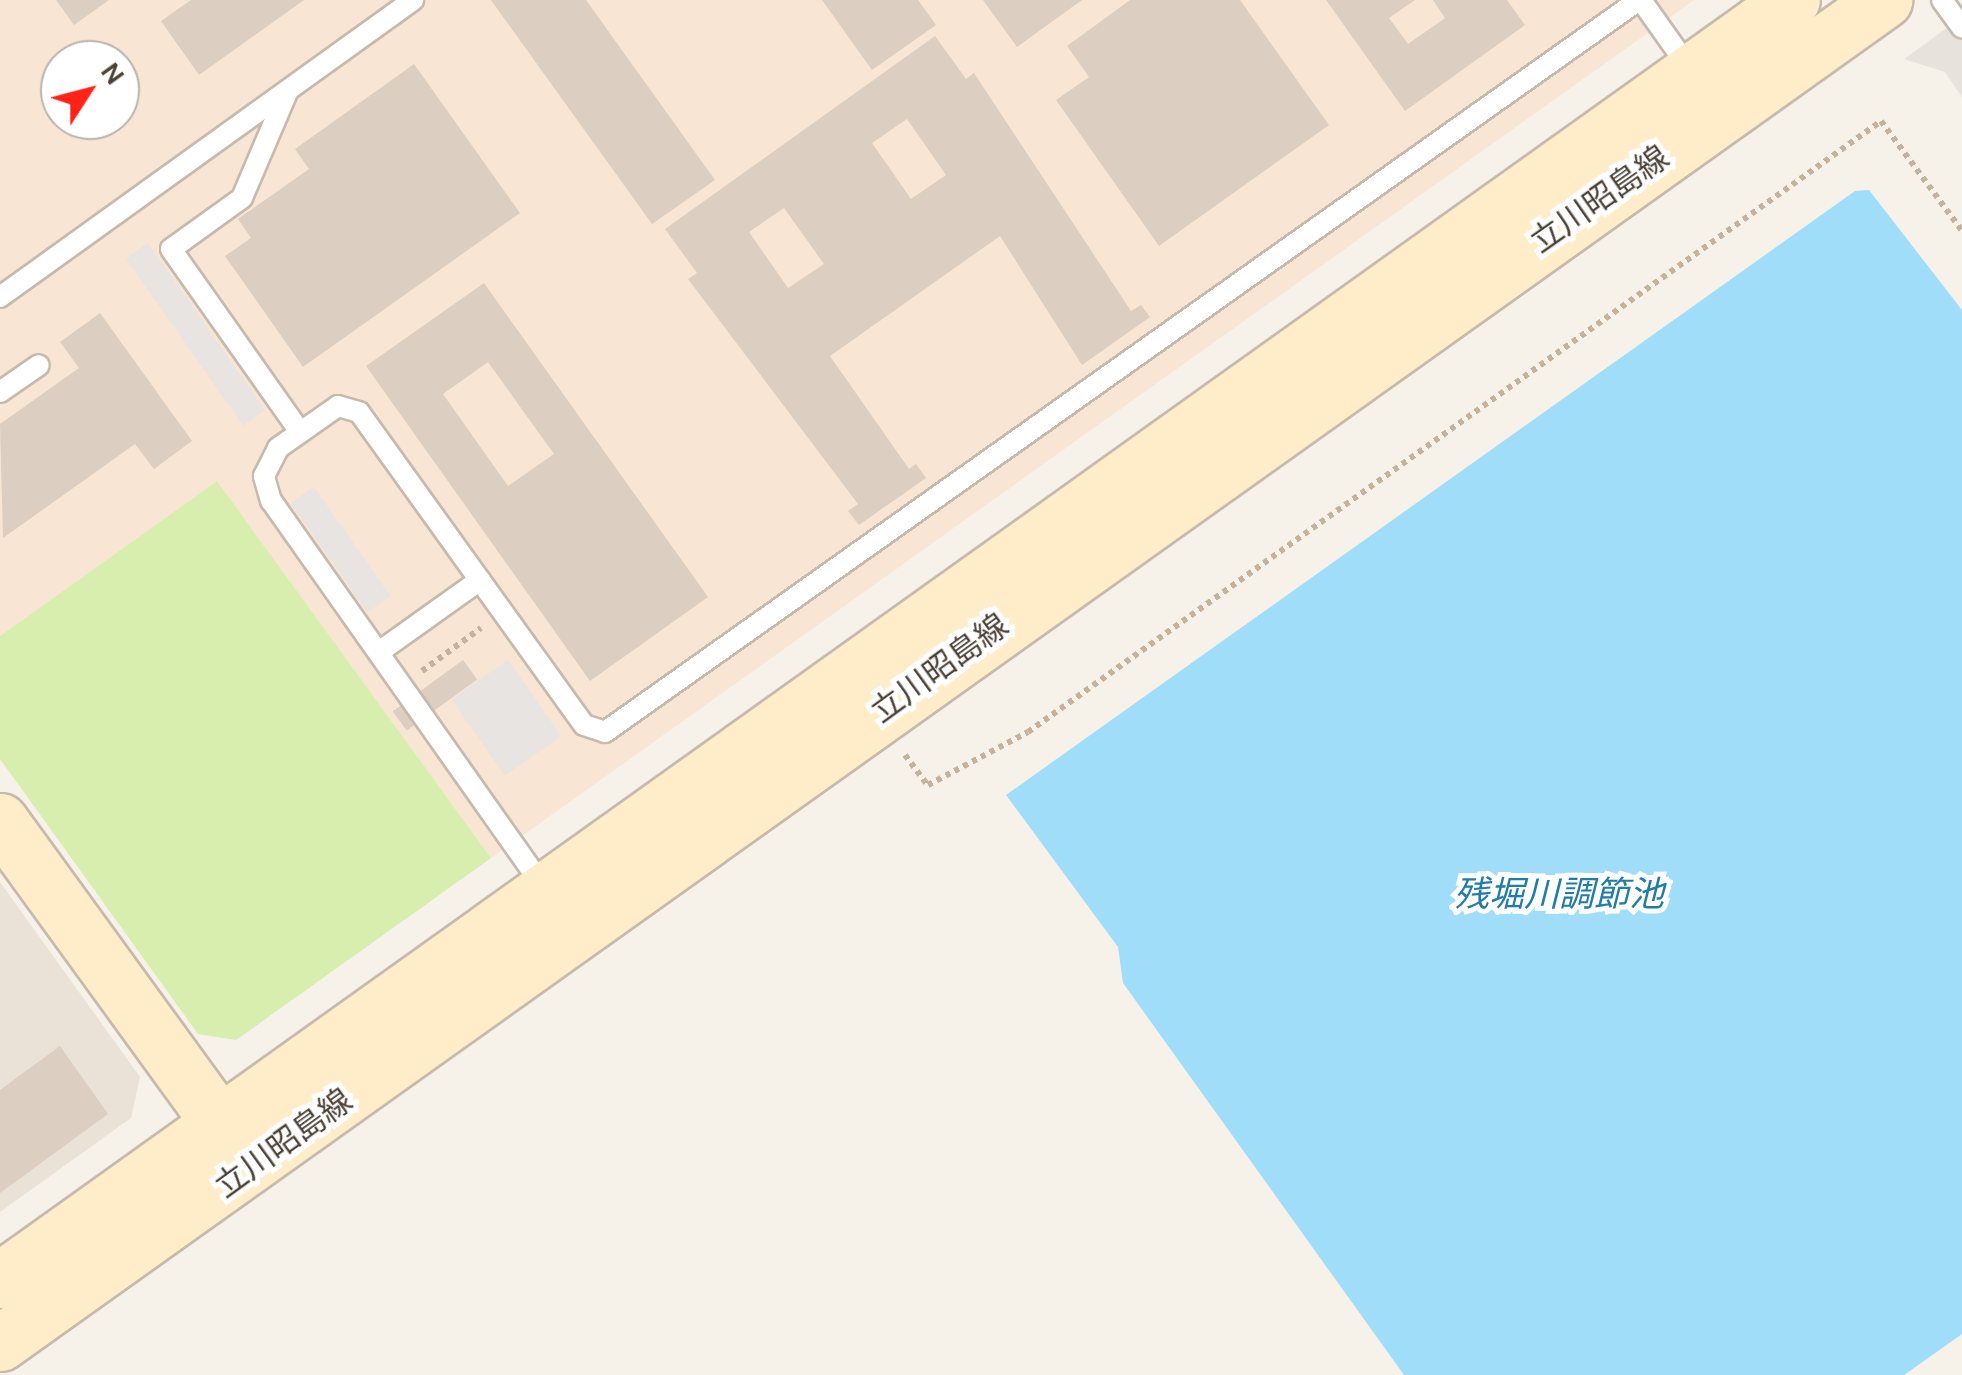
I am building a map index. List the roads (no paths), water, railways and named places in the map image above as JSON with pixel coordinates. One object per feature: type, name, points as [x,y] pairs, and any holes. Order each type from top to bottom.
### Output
[{"type":"main road","name":"立川昭島線","points":[[0,1280],[1792,0]]},
{"type":"main road","points":[[1693,72],[1766,43],[1826,0]]},
{"type":"main road","name":"立川昭島線","points":[[0,1343],[252,1168],[1884,0]]},
{"type":"main road","points":[[0,821],[252,1168]]},
{"type":"lane","points":[[0,297],[413,0]]},
{"type":"lane","points":[[546,890],[265,487],[272,455],[300,432],[338,406],[358,412],[584,725],[614,727],[1640,0],[1693,72]]},
{"type":"lane","points":[[1942,0],[1962,28]]},
{"type":"lane","points":[[288,90],[242,198],[171,249],[300,432]]},
{"type":"lane","points":[[0,392],[39,365]]},
{"type":"lane","points":[[379,652],[480,580]]},
{"type":"water","name":"残堀川調節池","points":[[1869,190],[1962,310],[1962,1334],[1904,1375],[1404,1375],[1123,983],[1118,947],[1006,795],[1855,191]]}]
